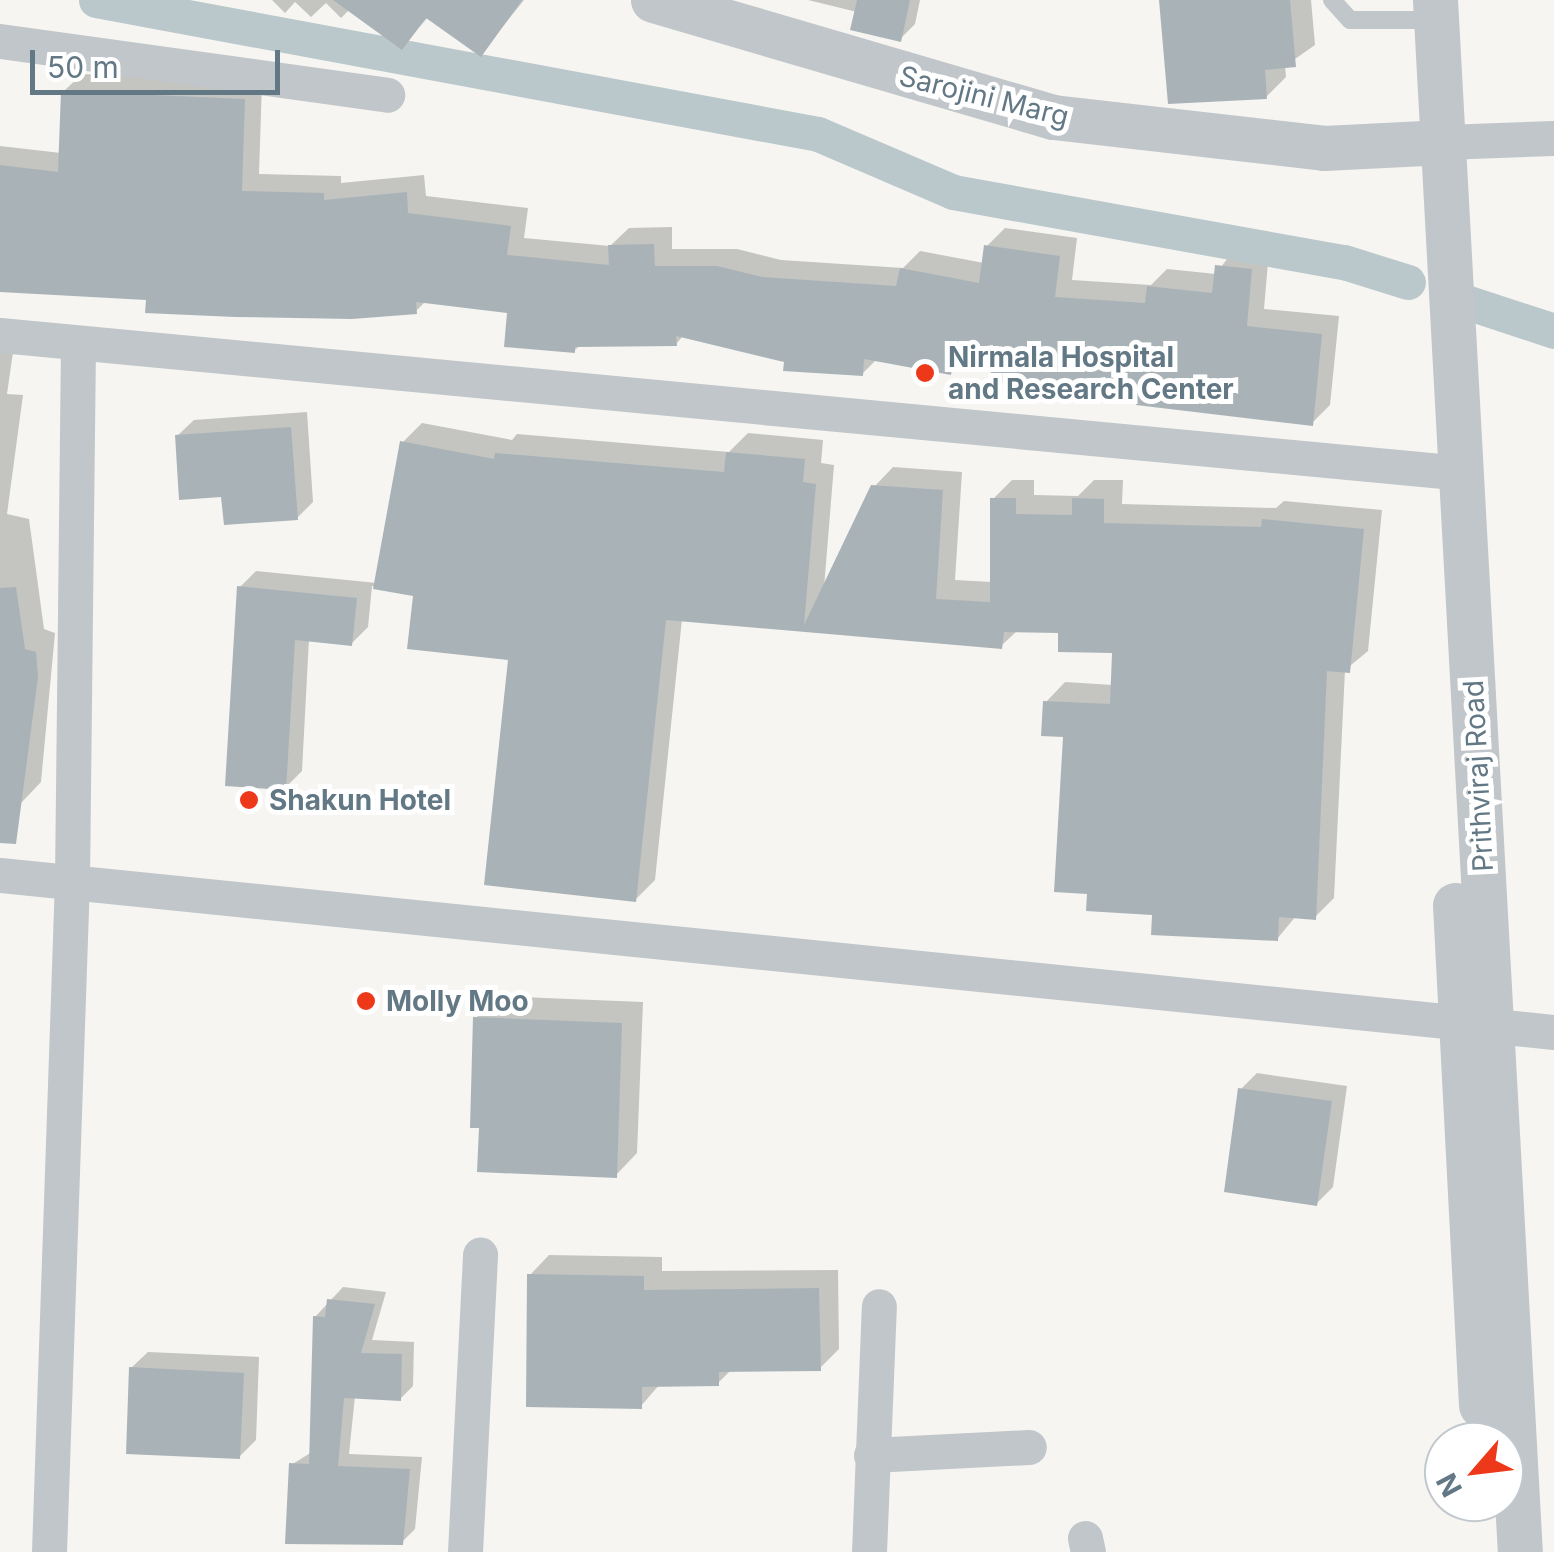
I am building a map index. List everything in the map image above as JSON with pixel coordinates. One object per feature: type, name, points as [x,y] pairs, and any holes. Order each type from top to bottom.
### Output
[{"type":"street","name":"Sarojini Marg","points":[[653,0],[1053,117],[1324,148],[1433,142]]},
{"type":"street","name":"Prithviraj Road","points":[[1425,10],[1452,472],[1474,1023],[1483,1422]]},
{"type":"street","points":[[0,41],[386,95]]},
{"type":"street","points":[[1433,142],[1554,138]]},
{"type":"street","points":[[0,334],[1452,472]]},
{"type":"street","points":[[50,1552],[72,881],[78,344]]},
{"type":"street","points":[[0,875],[1554,1032]]},
{"type":"street","name":"Prithviraj Road","points":[[1474,1023],[1520,1552]]},
{"type":"street","points":[[465,1552],[480,1254]]},
{"type":"street","points":[[869,1552],[878,1306]]},
{"type":"street","points":[[871,1455],[1028,1447]]},
{"type":"street","points":[[1488,1522],[1490,1552]]},
{"type":"lane","points":[[1332,0],[1350,20],[1425,10]]},
{"type":"building","points":[[333,0],[522,0],[481,57],[426,18],[402,50]]},
{"type":"building","points":[[857,0],[910,0],[901,42],[850,30]]},
{"type":"building","points":[[1159,0],[1290,0],[1296,67],[1265,70],[1267,99],[1168,104]]},
{"type":"building","points":[[61,91],[245,99],[242,191],[324,193],[324,200],[407,192],[408,213],[511,226],[507,255],[609,265],[608,245],[654,244],[655,266],[717,266],[762,277],[896,286],[900,268],[979,283],[984,245],[1060,256],[1055,297],[1145,303],[1147,286],[1212,293],[1215,265],[1252,269],[1247,326],[1322,334],[1313,426],[1136,405],[1137,389],[991,382],[991,370],[952,368],[951,375],[864,359],[863,376],[783,371],[784,362],[676,336],[677,346],[575,347],[575,353],[504,347],[507,313],[416,302],[417,314],[352,319],[235,317],[145,313],[146,300],[0,292],[0,165],[58,172]]},
{"type":"building","points":[[291,427],[298,520],[224,525],[221,497],[179,500],[175,435]]},
{"type":"building","points":[[400,441],[494,459],[495,453],[724,472],[726,452],[805,459],[803,482],[816,484],[804,625],[871,485],[943,490],[936,599],[990,602],[990,498],[1016,498],[1016,514],[1072,515],[1072,498],[1104,499],[1104,523],[1261,527],[1262,519],[1364,529],[1350,673],[1327,671],[1316,920],[1279,917],[1278,941],[1151,935],[1152,915],[1086,911],[1087,894],[1054,892],[1063,737],[1041,736],[1043,701],[1110,704],[1112,653],[1058,652],[1058,633],[1004,632],[1002,649],[666,620],[636,902],[484,885],[508,660],[407,649],[413,596],[373,589]]},
{"type":"building","points":[[237,586],[357,598],[352,646],[295,640],[286,790],[225,786]]},
{"type":"building","points":[[16,587],[25,649],[36,652],[38,677],[16,844],[0,843],[0,588]]},
{"type":"building","points":[[473,1017],[622,1023],[617,1178],[477,1172],[479,1128],[470,1128]]},
{"type":"building","points":[[1238,1088],[1332,1101],[1317,1206],[1224,1192]]},
{"type":"building","points":[[527,1274],[644,1276],[644,1290],[819,1288],[821,1371],[719,1372],[719,1386],[642,1387],[642,1409],[526,1407]]},
{"type":"building","points":[[327,1299],[375,1304],[361,1353],[402,1354],[401,1401],[344,1398],[338,1466],[410,1469],[403,1545],[285,1544],[289,1463],[309,1464],[313,1316],[325,1317]]},
{"type":"building","points":[[129,1367],[244,1373],[240,1459],[126,1454]]},
{"type":"waterway","points":[[96,0],[818,134],[953,192],[1344,262],[1408,282]]},
{"type":"waterway","points":[[1466,302],[1554,331]]},
{"type":"place","name":"Nirmala Hospital and Research Center","points":[[925,373]]},
{"type":"place","name":"Shakun Hotel","points":[[249,800]]},
{"type":"place","name":"Molly Moo","points":[[366,1001]]}]
